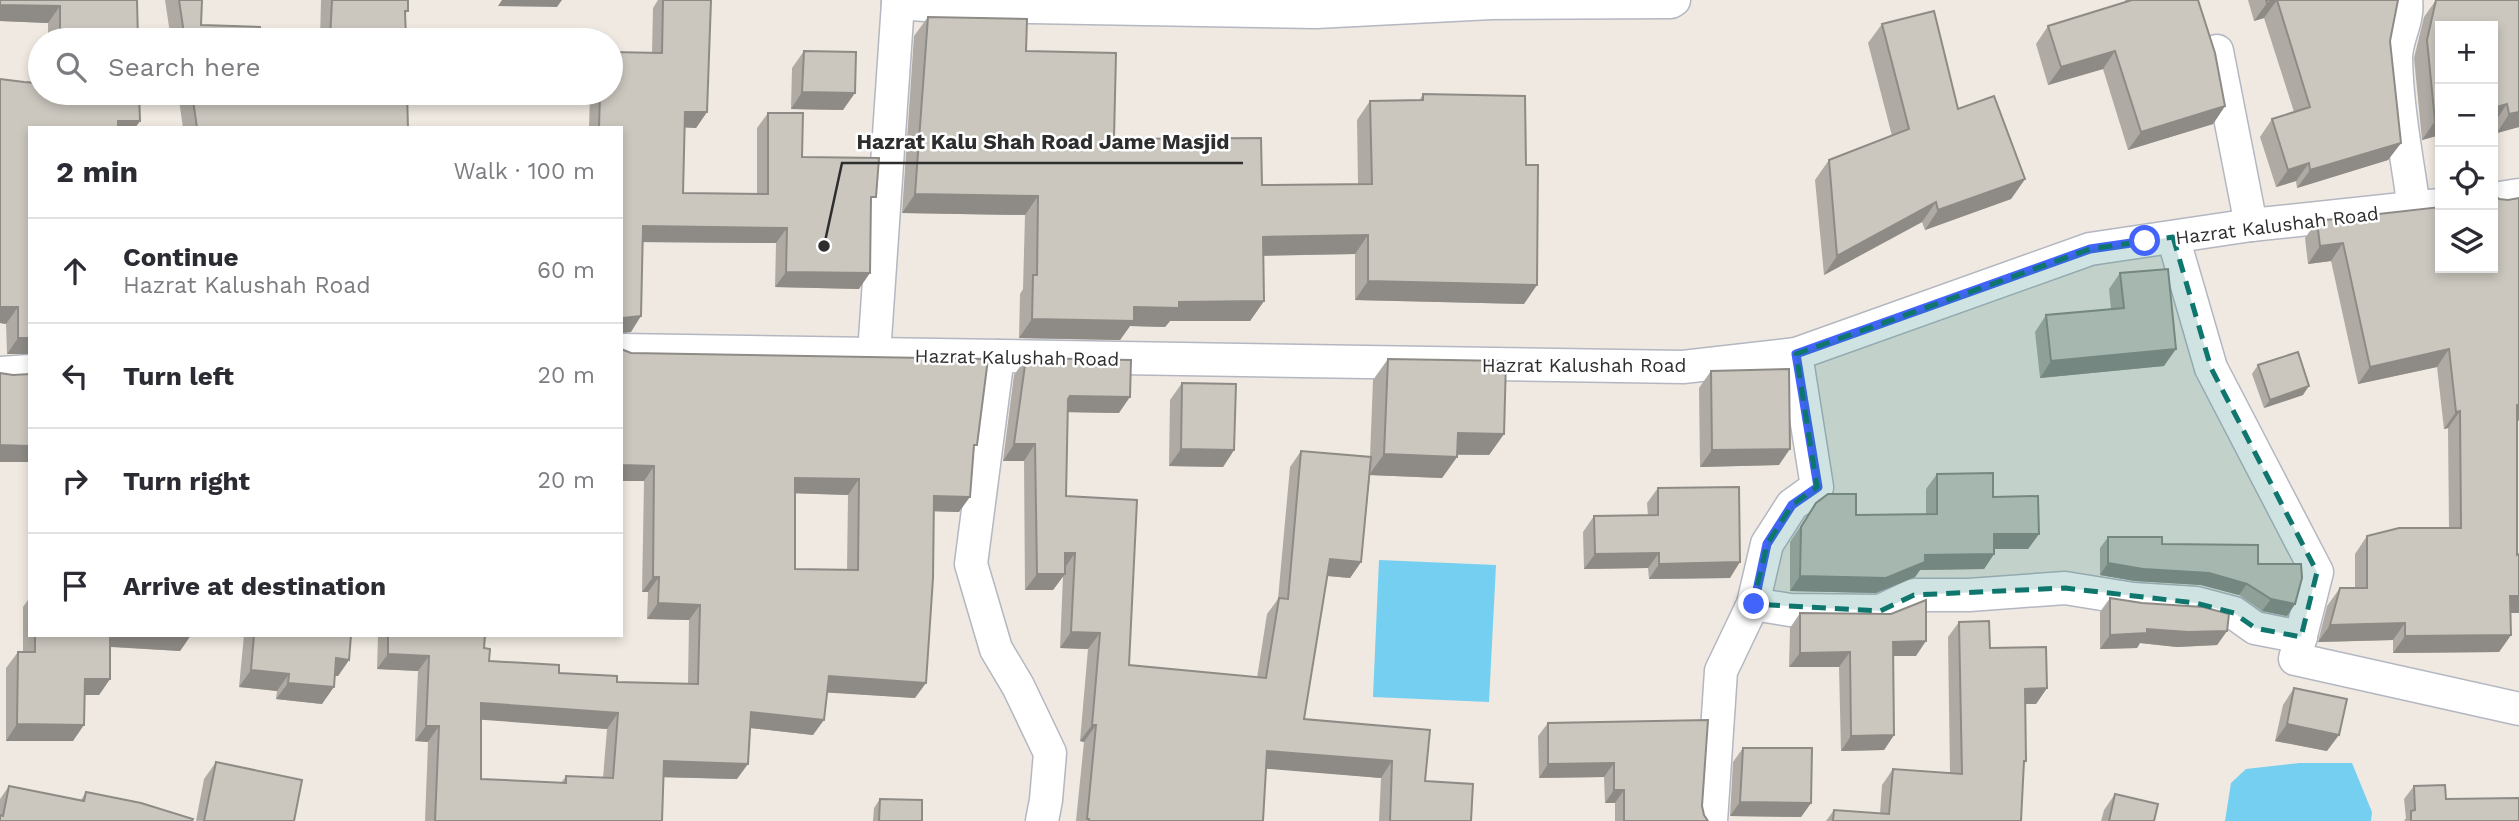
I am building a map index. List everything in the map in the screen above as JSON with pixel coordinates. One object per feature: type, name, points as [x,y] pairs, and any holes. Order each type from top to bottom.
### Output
[{"type":"street","points":[[874,354],[898,1],[1316,12],[1490,3],[1674,0]]},
{"type":"street","points":[[2406,0],[2407,11],[2396,53],[2397,93],[2427,207]]},
{"type":"street","points":[[2217,51],[2250,225]]},
{"type":"street","points":[[2498,198],[2519,195]]},
{"type":"street","name":"Hazrat Kalushah Road","points":[[623,350],[1683,367],[1796,354],[2090,249],[2250,225],[2427,207]]},
{"type":"street","points":[[2173,237],[2211,368],[2317,572],[2295,659],[2519,709]]},
{"type":"street","points":[[1711,821],[1721,671],[1754,604],[1767,544],[1792,505],[1818,487],[1796,354]]},
{"type":"street","points":[[998,356],[971,564],[996,649],[1050,753],[1042,821]]},
{"type":"street","points":[[0,373],[28,371]]},
{"type":"street","points":[[1754,604],[1790,610],[1880,611],[1914,595],[1969,595],[2065,588],[2133,598],[2196,603],[2234,613],[2255,628],[2301,637]]},
{"type":"highlighted area","points":[[2173,237],[2211,368],[2317,572],[2301,637],[2255,628],[2234,613],[2196,603],[2065,588],[1914,595],[1880,611],[1753,604],[1767,544],[1792,505],[1817,487],[1796,354],[2090,249]]},
{"type":"water","points":[[1379,560],[1496,565],[1489,702],[1373,697]]},
{"type":"water","points":[[2300,763],[2352,763],[2372,812],[2371,821],[2225,821],[2231,783],[2246,769]]},
{"type":"building","points":[[0,0],[137,0],[138,28],[60,28],[60,6],[0,5]]},
{"type":"building","points":[[179,0],[202,0],[201,25],[260,27],[260,28],[183,28]]},
{"type":"building","points":[[332,0],[408,0],[406,28],[331,28]]},
{"type":"building","points":[[663,0],[711,0],[707,112],[685,112],[683,193],[768,194],[768,113],[803,113],[802,157],[879,158],[876,197],[871,197],[870,273],[786,272],[787,228],[643,226],[641,316],[623,318],[623,126],[599,126],[600,105],[623,105],[623,52],[662,53]]},
{"type":"building","points":[[2132,0],[2198,0],[2215,53],[2225,106],[2141,132],[2115,51],[2061,67],[2048,26]]},
{"type":"building","points":[[2277,0],[2398,0],[2390,41],[2401,143],[2310,170],[2309,163],[2288,170],[2272,119],[2310,107]]},
{"type":"building","points":[[2436,0],[2519,0],[2519,112],[2509,114],[2507,104],[2498,107],[2498,21],[2435,21],[2435,121],[2427,40]]},
{"type":"building","points":[[1934,11],[1958,109],[1994,96],[2025,179],[1938,210],[1936,202],[1837,256],[1829,160],[1909,129],[1882,24]]},
{"type":"building","points":[[928,17],[1027,19],[1026,51],[1116,53],[1114,139],[1261,138],[1262,185],[1372,184],[1370,101],[1423,100],[1423,94],[1525,96],[1526,165],[1538,165],[1537,285],[1368,281],[1368,235],[1263,237],[1264,301],[1179,302],[1179,308],[1134,307],[1134,321],[1032,319],[1033,275],[1037,275],[1038,196],[915,194]]},
{"type":"building","points":[[804,51],[856,52],[855,93],[802,92]]},
{"type":"building","points":[[0,79],[28,82],[28,105],[139,105],[140,121],[118,121],[118,126],[28,126],[28,338],[18,338],[18,307],[0,307]]},
{"type":"building","points":[[194,105],[407,105],[408,126],[197,126]]},
{"type":"building","points":[[2498,198],[2519,198],[2519,596],[2510,596],[2511,635],[2405,636],[2405,623],[2330,625],[2340,588],[2367,588],[2367,536],[2399,528],[2461,528],[2460,411],[2456,412],[2449,349],[2370,367],[2343,243],[2320,246],[2317,221],[2435,208],[2435,273],[2498,273]]},
{"type":"building","points":[[2168,269],[2176,349],[2051,361],[2046,315],[2124,308],[2120,273]]},
{"type":"building","points":[[623,350],[631,353],[988,359],[977,445],[974,445],[970,497],[934,496],[933,578],[926,683],[829,676],[824,720],[751,712],[748,764],[664,761],[662,821],[435,821],[439,726],[426,726],[429,656],[388,654],[388,637],[485,637],[484,648],[490,649],[489,661],[559,665],[559,673],[617,676],[617,682],[698,684],[700,605],[658,603],[659,577],[653,577],[654,466],[623,465]],"holes":[[[795,478],[859,479],[858,570],[795,569]],[[481,703],[618,713],[613,778],[566,776],[566,783],[481,779]]]},
{"type":"building","points":[[2298,352],[2309,386],[2270,400],[2258,365]]},
{"type":"building","points":[[1026,358],[1131,360],[1130,397],[1070,396],[1068,399],[1066,496],[1137,500],[1129,665],[1266,678],[1279,598],[1288,599],[1301,451],[1371,457],[1361,562],[1330,559],[1304,719],[1430,730],[1425,781],[1473,784],[1471,821],[1390,821],[1392,761],[1267,751],[1263,821],[1087,819],[1096,725],[1092,725],[1100,633],[1071,632],[1075,553],[1065,553],[1065,574],[1037,574],[1035,444],[1014,444]]},
{"type":"building","points":[[1388,359],[1506,361],[1504,434],[1458,433],[1457,457],[1384,454]]},
{"type":"building","points":[[1789,369],[1790,449],[1712,450],[1711,371]]},
{"type":"building","points":[[0,373],[28,374],[28,446],[0,445]]},
{"type":"building","points":[[1182,383],[1236,384],[1234,450],[1181,449]]},
{"type":"building","points":[[1993,473],[1993,497],[2038,496],[2039,534],[1994,534],[1994,554],[1925,555],[1925,562],[1886,578],[1800,576],[1801,527],[1816,503],[1828,494],[1856,494],[1856,515],[1937,514],[1937,474]]},
{"type":"building","points":[[1739,487],[1740,562],[1659,564],[1659,553],[1595,554],[1594,516],[1658,515],[1658,488]]},
{"type":"building","points":[[2108,537],[2162,537],[2162,544],[2258,545],[2258,564],[2301,564],[2302,578],[2295,604],[2271,599],[2247,584],[2209,573],[2143,569],[2108,563]]},
{"type":"building","points":[[2110,598],[2203,607],[2229,614],[2227,631],[2147,629],[2147,633],[2110,635]]},
{"type":"building","points":[[1926,600],[1926,641],[1893,642],[1894,735],[1851,736],[1850,652],[1800,653],[1800,613],[1891,614]]},
{"type":"building","points":[[1989,621],[1990,648],[2046,647],[2047,688],[2025,689],[2026,761],[2021,821],[1833,821],[1834,810],[1889,814],[1893,769],[1962,774],[1959,622]]},
{"type":"building","points":[[35,637],[110,637],[110,679],[85,679],[84,725],[17,724],[18,652],[35,652]]},
{"type":"building","points":[[254,637],[351,637],[349,660],[336,658],[334,687],[288,683],[289,674],[251,670]]},
{"type":"building","points":[[2294,688],[2347,699],[2339,735],[2287,724]]},
{"type":"building","points":[[1708,720],[1702,806],[1708,821],[1624,821],[1624,790],[1614,790],[1614,763],[1548,764],[1548,723]]},
{"type":"building","points":[[1743,748],[1812,748],[1811,803],[1740,802]]},
{"type":"building","points":[[216,762],[302,780],[294,821],[204,821]]},
{"type":"building","points":[[2445,785],[2446,799],[2519,798],[2519,821],[2411,821],[2411,811],[2415,810],[2414,786]]},
{"type":"building","points":[[9,786],[84,801],[86,792],[141,803],[193,819],[0,821]]},
{"type":"building","points":[[2115,794],[2158,804],[2154,821],[2109,821]]},
{"type":"building","points":[[880,799],[922,800],[922,821],[879,821]]},
{"type":"place","name":"Hazrat Kalu Shah Road Jame Masjid","points":[[824,246]]},
{"type":"route","points":[[1754,604],[1767,544],[1792,505],[1818,487],[1796,354],[2090,249],[2145,241]]}]
